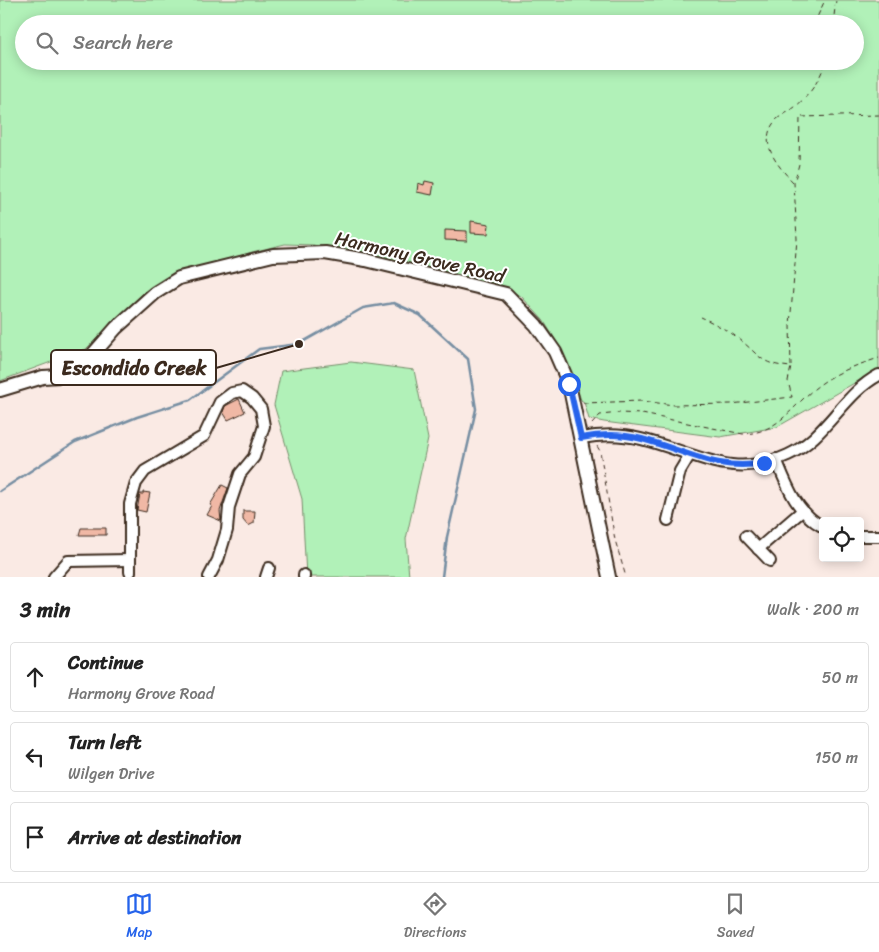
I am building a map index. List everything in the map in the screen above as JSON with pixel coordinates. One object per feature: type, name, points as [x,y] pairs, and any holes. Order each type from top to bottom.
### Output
[{"type":"main road","name":"Harmony Grove Road","points":[[0,390],[43,377],[60,376],[75,369],[88,360],[116,328],[155,293],[179,278],[273,255],[325,253],[366,260],[506,294],[536,325],[555,352],[569,384],[609,577]]},
{"type":"street","points":[[581,438],[607,435],[634,438],[689,456],[736,466],[753,465],[776,460],[806,444],[867,383],[879,375]]},
{"type":"street","points":[[130,574],[130,504],[136,483],[145,471],[204,436],[220,402],[232,392],[242,391],[252,398],[261,409],[264,426],[254,457],[240,474],[229,507],[227,530],[218,560],[209,577]]},
{"type":"street","points":[[668,520],[680,471],[689,456]]},
{"type":"street","points":[[776,460],[789,490],[802,511],[819,524]]},
{"type":"street","points":[[758,549],[802,511]]},
{"type":"street","points":[[746,536],[770,561]]},
{"type":"street","points":[[864,536],[879,536]]},
{"type":"street","points":[[130,574],[138,542]]},
{"type":"street","points":[[54,577],[68,561],[130,560]]},
{"type":"path","points":[[818,15],[825,0]]},
{"type":"path","points":[[834,15],[836,0]]},
{"type":"path","points":[[794,182],[777,164],[768,147],[770,128],[778,118],[796,106],[810,92],[823,70]]},
{"type":"path","points":[[574,404],[619,401],[674,405],[722,404],[792,397],[788,381],[791,366],[790,325],[797,239],[794,182],[799,164],[800,117],[879,115]]},
{"type":"path","points":[[701,317],[740,339],[753,354],[774,365],[791,366]]},
{"type":"path","points":[[592,424],[600,415],[630,413],[743,434],[759,432],[781,422],[823,382],[840,373],[879,358]]},
{"type":"path","points":[[597,446],[600,451],[615,540],[626,577]]},
{"type":"green space","points":[[0,0],[879,0],[879,369],[777,427],[720,437],[589,419],[584,402],[581,400],[555,339],[543,320],[521,296],[491,283],[313,245],[285,244],[252,252],[166,279],[145,291],[86,349],[0,381]]},
{"type":"green space","points":[[351,362],[414,370],[428,439],[406,539],[409,577],[306,577],[302,499],[274,405],[281,371]]},
{"type":"building","points":[[425,181],[434,183],[432,195],[417,192],[418,183],[424,185]]},
{"type":"building","points":[[471,221],[489,224],[488,234],[471,233]]},
{"type":"building","points":[[445,230],[467,231],[467,241],[445,240]]},
{"type":"building","points":[[239,399],[245,412],[228,420],[223,412],[225,406]]},
{"type":"building","points":[[222,485],[228,488],[220,511],[221,521],[207,515],[212,506],[210,505]]},
{"type":"building","points":[[143,492],[150,493],[146,512],[137,510],[140,494],[143,494]]},
{"type":"building","points":[[243,511],[255,511],[254,523],[248,526],[243,520]]},
{"type":"building","points":[[81,528],[106,528],[106,535],[79,535]]},
{"type":"waterway","points":[[0,491],[75,442],[137,417],[190,400],[259,349],[299,344],[363,308],[394,303],[420,315],[468,359],[476,409],[447,537],[442,577]]},
{"type":"place","name":"Escondido Creek","points":[[299,344]]},
{"type":"route","points":[[569,384],[581,438],[598,435],[617,435],[642,439],[695,458],[729,466],[764,463]]}]
